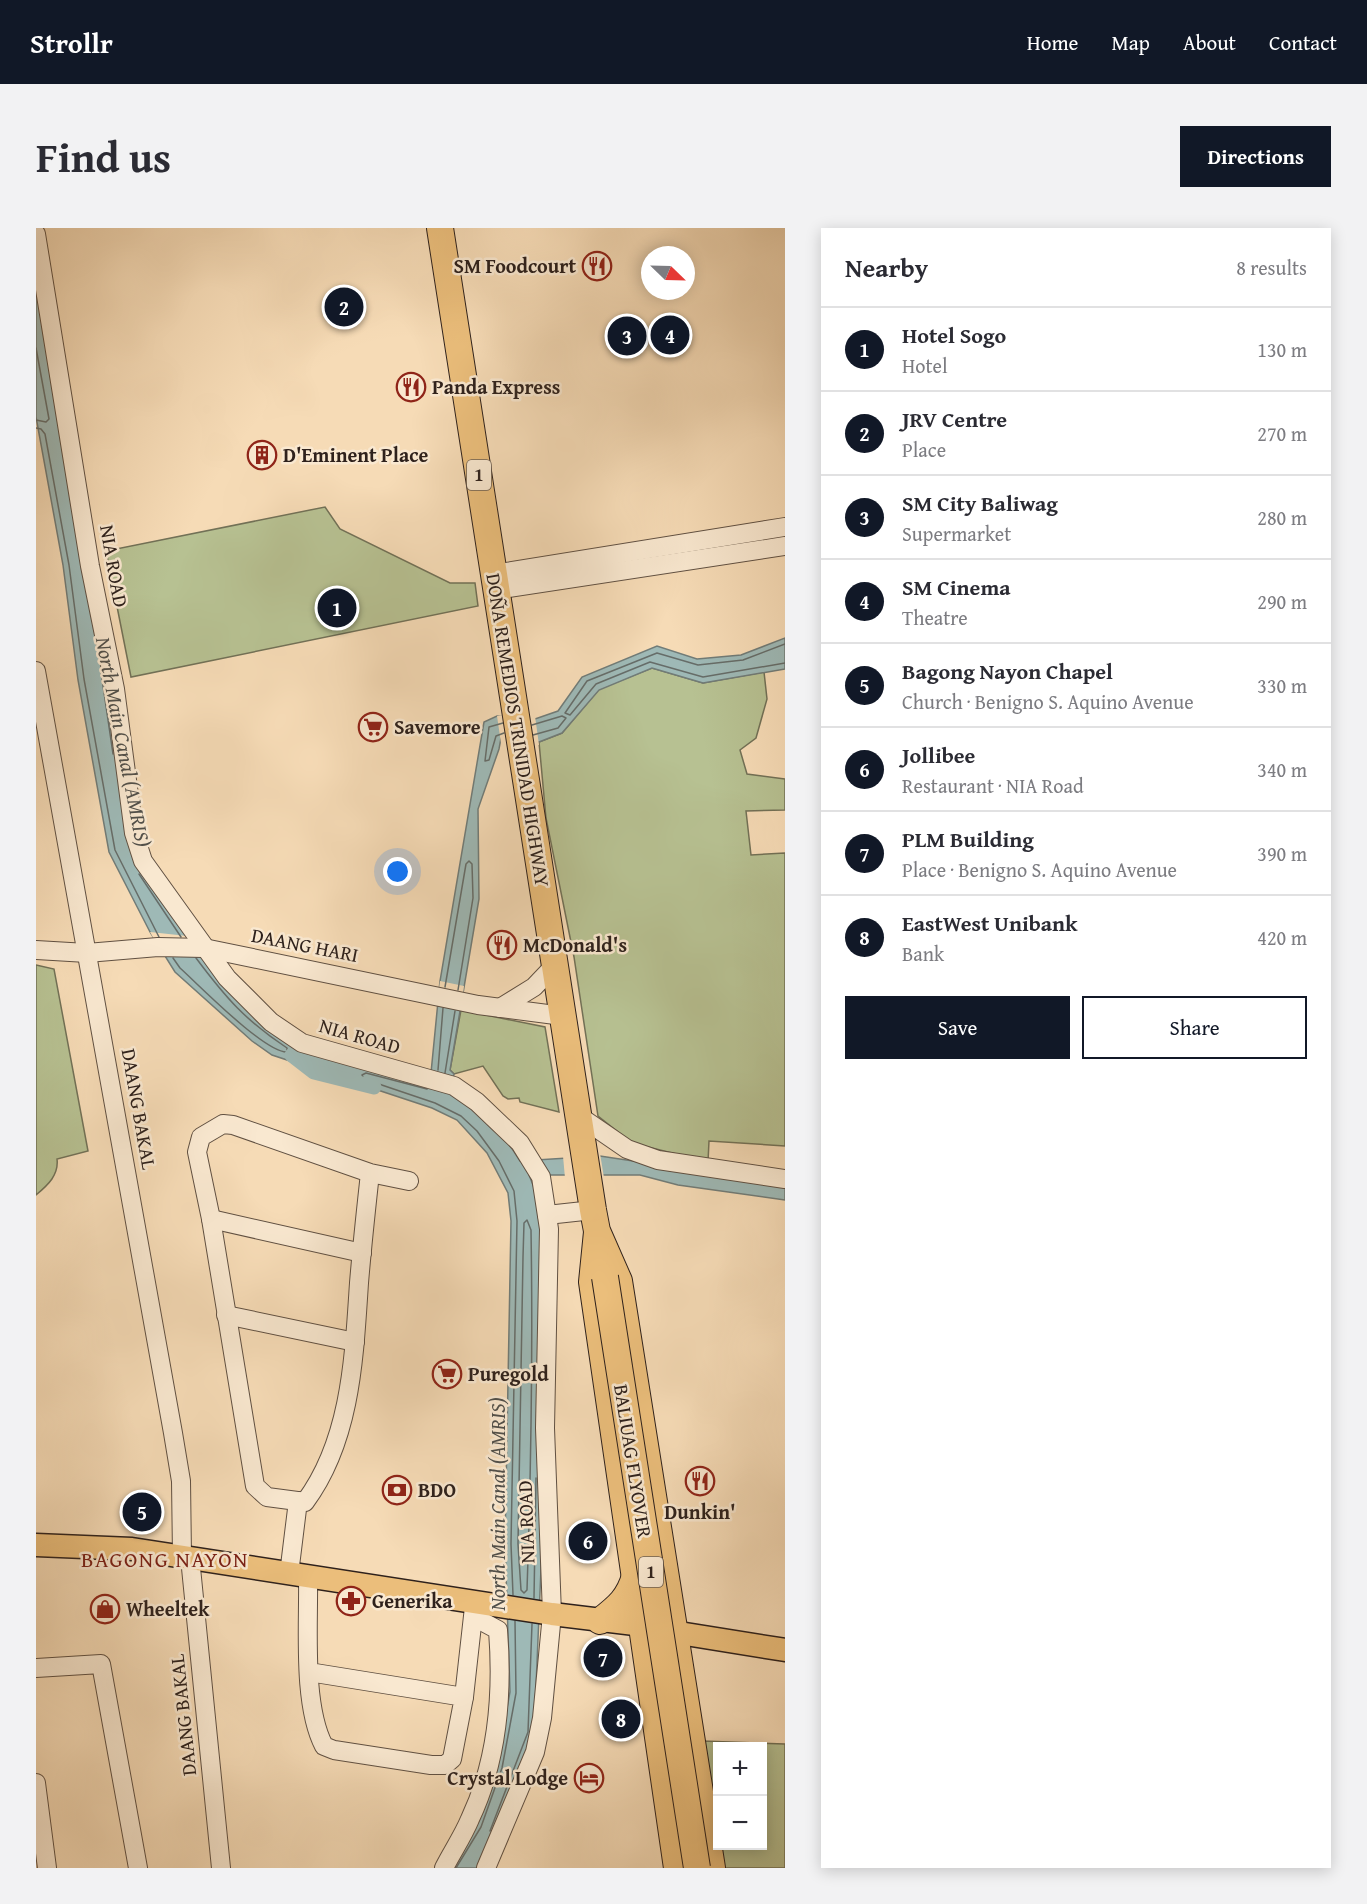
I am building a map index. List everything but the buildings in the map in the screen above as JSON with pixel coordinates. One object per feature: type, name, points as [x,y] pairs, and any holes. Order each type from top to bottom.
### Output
[{"type":"highway","name":"DOÑA REMEDIOS TRINIDAD HIGHWAY","points":[[440,228],[595,1221],[592,1282],[677,1868]]},
{"type":"highway","name":"DOÑA REMEDIOS TRINIDAD HIGHWAY","points":[[595,1221],[619,1281],[672,1632],[712,1868]]},
{"type":"highway","name":"BALIUAG FLYOVER","points":[[595,1221],[697,1868]]},
{"type":"highway","points":[[600,1621],[622,1604],[630,1593],[635,1576]]},
{"type":"main road","points":[[36,1545],[132,1549],[481,1608],[546,1613],[643,1625]]},
{"type":"main road","points":[[672,1632],[785,1650]]},
{"type":"street","name":"NIA ROAD","points":[[36,234],[90,566],[115,689],[134,833],[143,861],[227,978],[271,1022],[302,1042],[454,1086],[477,1102],[520,1143],[537,1171],[547,1215],[550,1279],[545,1428],[546,1613],[542,1718],[535,1752],[486,1868]]},
{"type":"street","points":[[495,582],[785,527]]},
{"type":"street","points":[[495,582],[785,546]]},
{"type":"street","name":"DAANG BAKAL","points":[[36,671],[181,1481],[186,1557],[221,1868]]},
{"type":"street","name":"DAANG HARI","points":[[36,950],[87,953],[158,947],[204,948],[463,1001],[563,1016]]},
{"type":"street","points":[[500,1008],[534,987],[555,965]]},
{"type":"street","points":[[579,1116],[627,1149],[658,1160],[785,1179]]},
{"type":"street","points":[[370,1173],[355,1342],[344,1414],[329,1465],[305,1502],[267,1497],[255,1486],[211,1219],[197,1152],[201,1137],[223,1124],[370,1173],[409,1180]]},
{"type":"street","points":[[547,1215],[595,1221]]},
{"type":"street","points":[[211,1219],[362,1253]]},
{"type":"street","points":[[226,1315],[355,1342]]},
{"type":"street","points":[[298,1501],[299,1576],[309,1672],[317,1730],[324,1746],[334,1750],[444,1765],[452,1759],[481,1608]]},
{"type":"street","points":[[444,1868],[470,1820],[487,1776],[495,1741],[500,1658],[498,1630],[481,1608]]},
{"type":"street","points":[[36,1668],[100,1664],[138,1868]]},
{"type":"street","points":[[309,1672],[464,1697]]},
{"type":"street","points":[[36,1783],[47,1868]]},
{"type":"green space","points":[[325,507],[340,529],[450,583],[475,583],[478,606],[131,677],[106,551]]},
{"type":"green space","points":[[652,668],[703,683],[764,672],[767,699],[756,738],[740,750],[747,774],[785,779],[785,810],[746,811],[751,855],[785,853],[785,1146],[709,1141],[708,1162],[632,1143],[598,1116],[574,957],[546,818],[539,742],[562,733],[599,689]]},
{"type":"green space","points":[[36,965],[54,969],[88,1151],[57,1159],[54,1175],[36,1195]]},
{"type":"green space","points":[[461,1010],[545,1027],[559,1112],[520,1102],[519,1098],[508,1099],[503,1096],[483,1066],[454,1074],[450,1070]]},
{"type":"green space","points":[[702,1741],[730,1742],[713,1742],[713,1819]]},
{"type":"green space","points":[[767,1743],[785,1744],[785,1868],[720,1868],[717,1850],[767,1850]]},
{"type":"water","name":"North Main Canal (AMRIS)","points":[[36,272],[130,825],[220,979],[256,1019],[430,1083],[440,981],[484,722],[497,716],[535,719],[558,711],[582,677],[657,646],[697,659],[741,655],[785,638],[785,669],[703,683],[652,668],[599,690],[562,733],[539,742],[501,738],[478,809],[479,899],[450,1070],[454,1074],[451,1093],[473,1106],[491,1122],[520,1161],[600,1156],[785,1184],[785,1200],[678,1185],[640,1175],[529,1175],[541,1205],[542,1545],[534,1733],[481,1868],[449,1868],[502,1735],[510,1692],[505,1544],[511,1221],[508,1193],[487,1153],[457,1120],[432,1108],[272,1055],[252,1041],[175,972],[150,932],[109,852],[78,680],[63,565],[36,417]]},
{"type":"pier","points":[[510,714],[535,716],[539,745],[503,742],[502,750],[497,716]]},
{"type":"pier","points":[[150,932],[187,936],[202,956],[161,952]]},
{"type":"pier","points":[[440,981],[464,986],[461,1010],[437,1005]]},
{"type":"pier","points":[[600,1153],[604,1178],[565,1178],[563,1156]]},
{"type":"waterway","name":"North Main Canal (AMRIS)","points":[[292,1055],[314,1072],[374,1087]]},
{"type":"place","name":"SM Foodcourt","points":[[597,266]]},
{"type":"place","name":"JRV Centre","points":[[344,307]]},
{"type":"place","name":"SM Cinema","points":[[670,335]]},
{"type":"place","name":"SM City Baliwag","points":[[627,336]]},
{"type":"place","name":"Panda Express","points":[[411,387]]},
{"type":"place","name":"D'Eminent Place","points":[[262,455]]},
{"type":"place","name":"Hotel Sogo","points":[[337,608]]},
{"type":"place","name":"Savemore","points":[[373,727]]},
{"type":"place","name":"McDonald's","points":[[502,945]]},
{"type":"place","name":"Puregold","points":[[447,1374]]},
{"type":"place","name":"Dunkin'","points":[[700,1481]]},
{"type":"place","name":"BDO","points":[[397,1490]]},
{"type":"place","name":"Bagong Nayon Chapel","points":[[142,1512]]},
{"type":"place","name":"Jollibee","points":[[588,1541]]},
{"type":"place","name":"Generika","points":[[351,1601]]},
{"type":"place","name":"Wheeltek","points":[[105,1609]]},
{"type":"place","name":"PLM Building","points":[[603,1658]]},
{"type":"place","name":"EastWest Unibank","points":[[621,1719]]},
{"type":"place","name":"Crystal Lodge","points":[[589,1778]]},
{"type":"district","name":"BAGONG NAYON","points":[[165,1559]]}]
